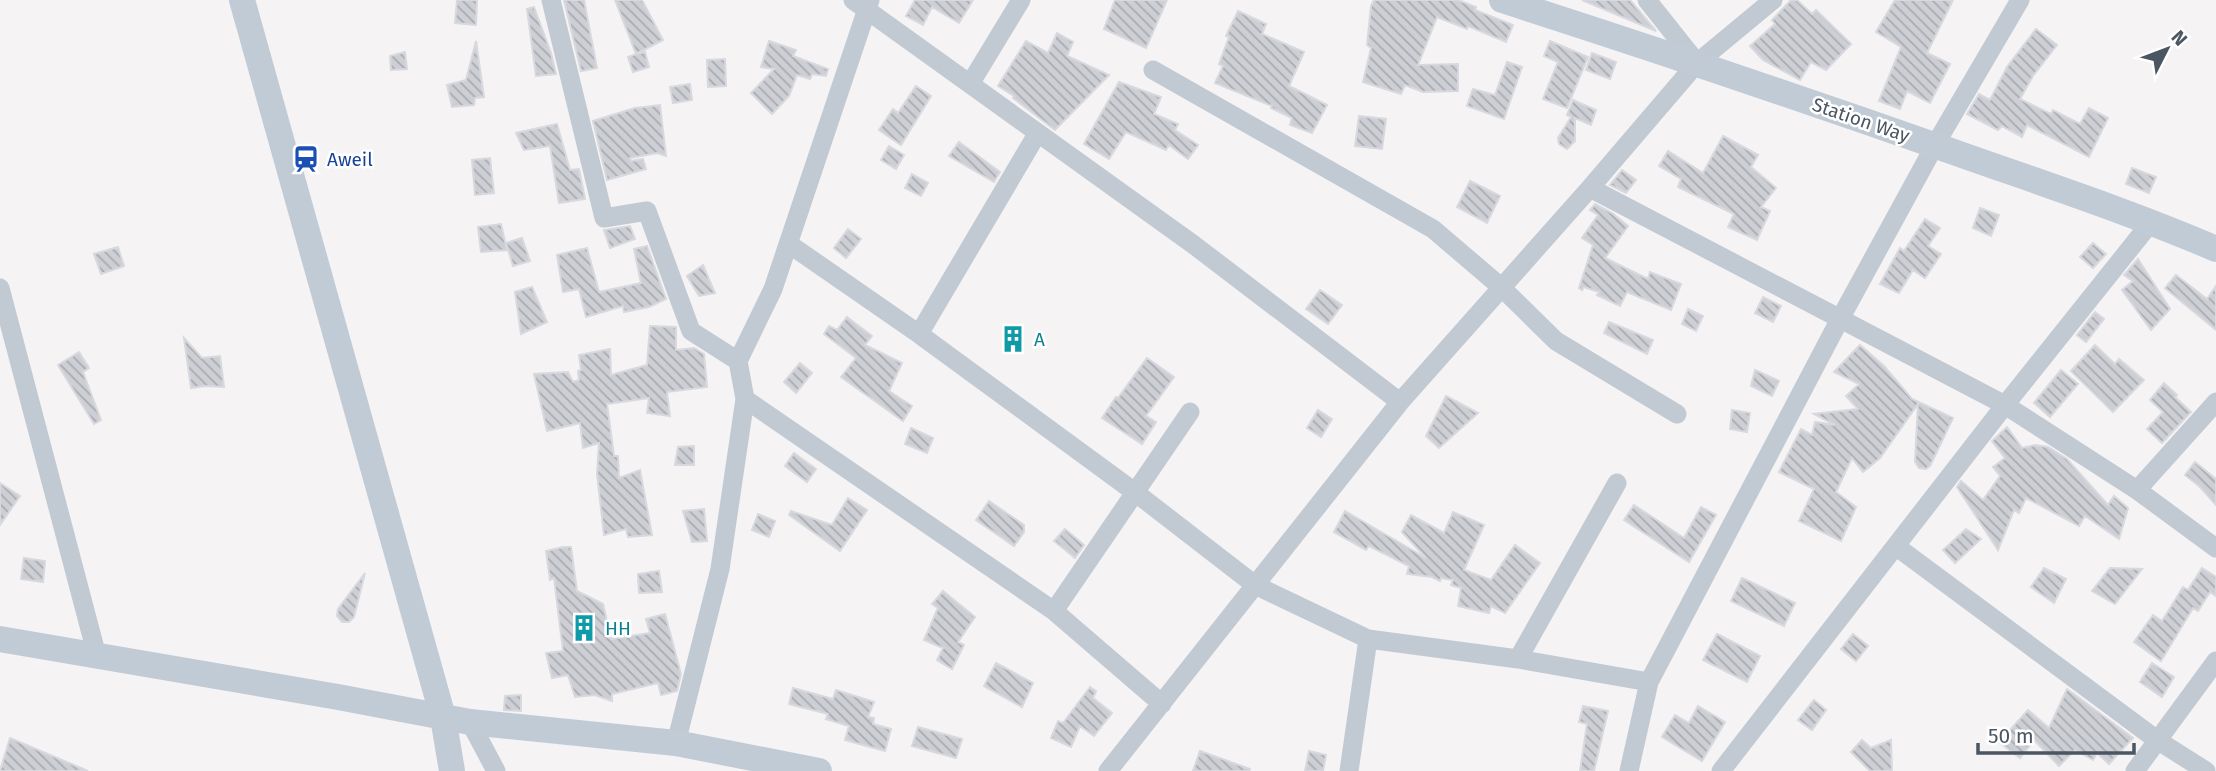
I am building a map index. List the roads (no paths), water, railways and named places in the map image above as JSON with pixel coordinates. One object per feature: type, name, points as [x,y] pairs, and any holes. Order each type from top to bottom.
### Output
[{"type":"street","points":[[242,0],[443,717],[452,771]]},
{"type":"street","points":[[551,0],[604,218],[647,211],[691,331],[738,361]]},
{"type":"street","points":[[970,84],[1021,0]]},
{"type":"street","name":"Station Way","points":[[1502,0],[1697,63],[1935,145],[2152,222],[2216,249]]},
{"type":"street","points":[[1647,0],[1697,63]]},
{"type":"street","points":[[1108,771],[1400,402],[1697,63],[1773,0]]},
{"type":"street","points":[[1629,771],[1650,682],[1840,319],[1935,145],[2020,0]]},
{"type":"street","points":[[676,743],[720,569],[745,399],[738,361],[773,289],[789,244],[863,3],[1037,134],[1194,245],[1400,402]]},
{"type":"street","points":[[1153,70],[1433,229],[1501,287],[1556,341],[1677,414]]},
{"type":"street","points":[[919,334],[1037,134]]},
{"type":"street","points":[[1590,188],[2005,405],[2137,490],[2216,548]]},
{"type":"street","points":[[1721,771],[2005,405],[2152,222]]},
{"type":"street","points":[[789,244],[919,334],[1255,584],[1368,639],[1518,659],[1650,682]]},
{"type":"street","points":[[0,288],[97,656]]},
{"type":"street","points":[[745,399],[1054,611],[1162,704]]},
{"type":"street","points":[[2137,490],[2216,402]]},
{"type":"street","points":[[1054,611],[1190,412]]},
{"type":"street","points":[[1518,659],[1617,483]]},
{"type":"street","points":[[1896,547],[2157,740],[2206,771]]},
{"type":"street","points":[[0,639],[470,722],[676,743],[819,771]]},
{"type":"street","points":[[1349,771],[1368,639]]},
{"type":"street","points":[[2135,771],[2216,661]]},
{"type":"street","points":[[470,722],[496,771]]},
{"type":"place","name":"Aweil","points":[[306,159]]},
{"type":"place","name":"A","points":[[1013,339]]},
{"type":"place","name":"HH","points":[[584,628]]}]
